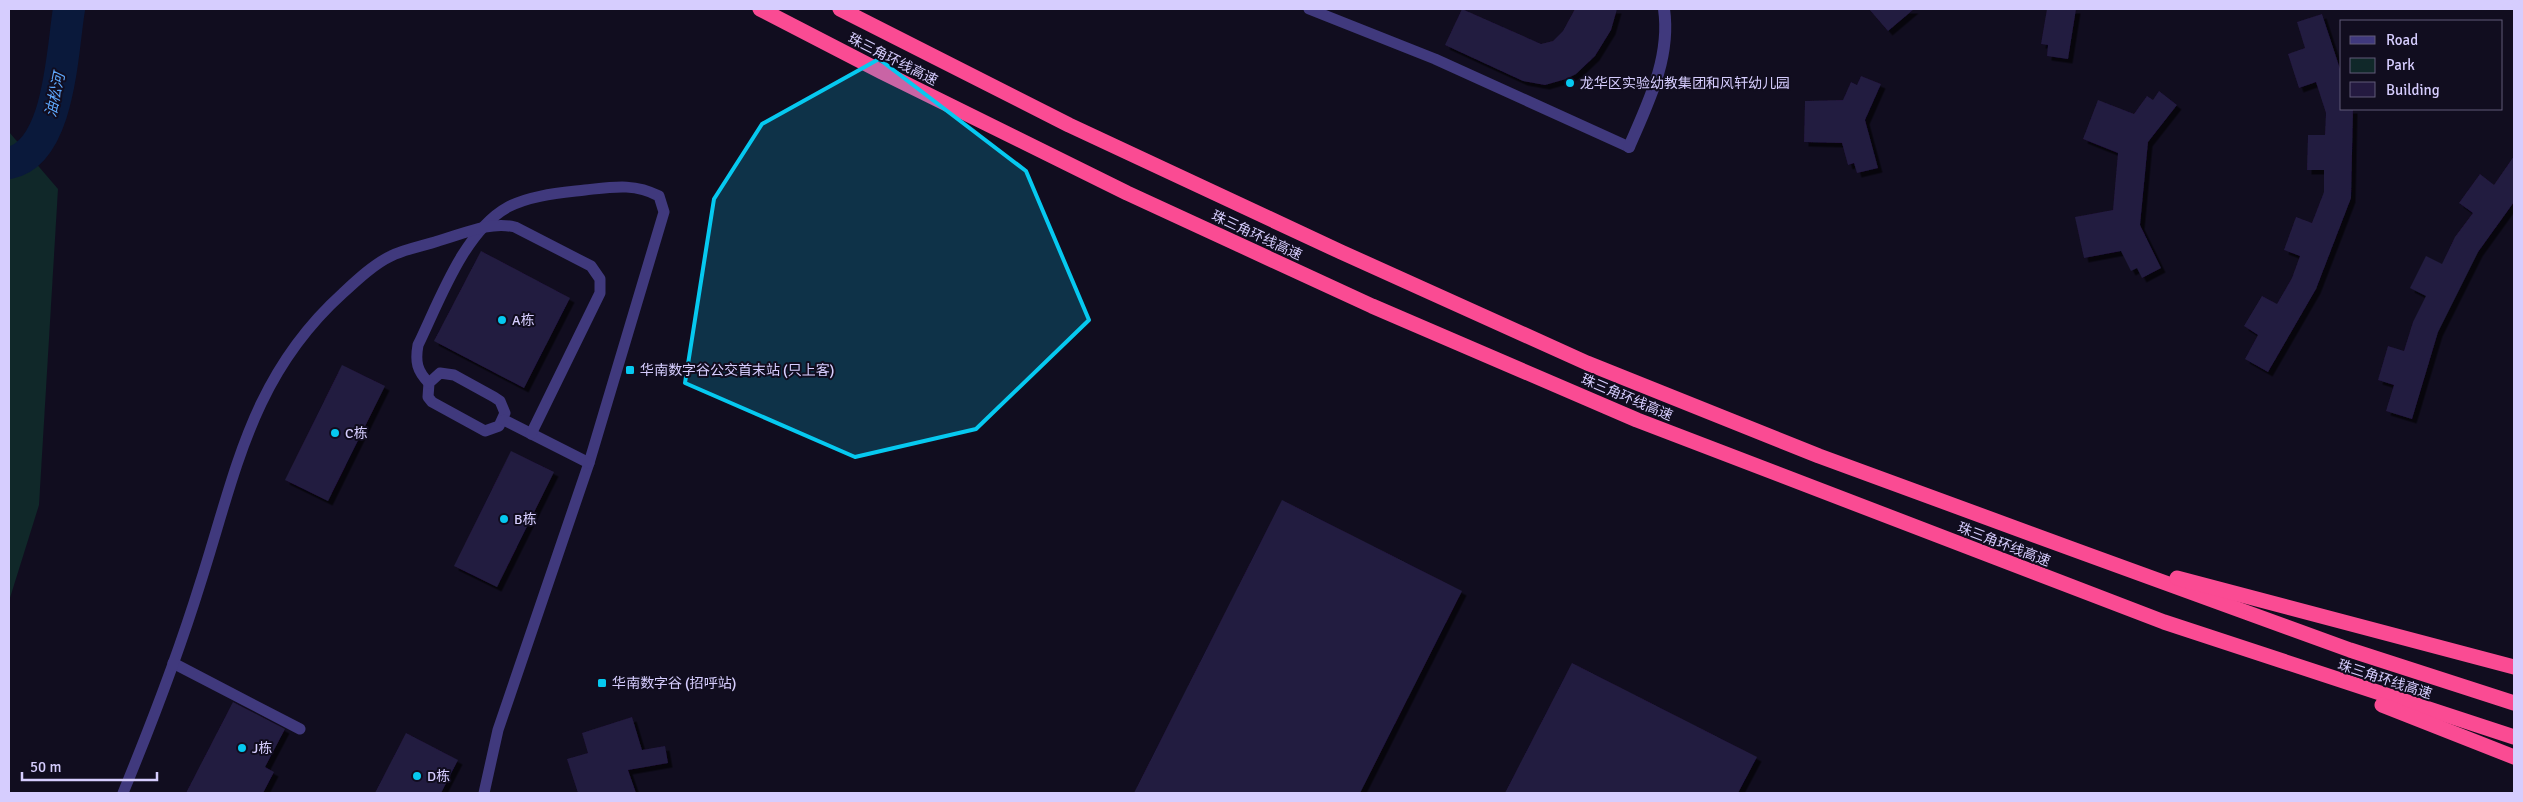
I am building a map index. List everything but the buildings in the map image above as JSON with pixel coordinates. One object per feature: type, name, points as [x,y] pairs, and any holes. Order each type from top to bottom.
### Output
[{"type":"highway","name":"珠三角环线高速","points":[[760,9],[891,77],[1127,192],[1372,306],[1637,420],[2164,622],[2514,737]]},
{"type":"highway","name":"珠三角环线高速","points":[[840,9],[1069,125],[1340,252],[1587,363],[1819,456],[2086,554],[2350,650],[2514,703]]},
{"type":"highway","points":[[2086,554],[2514,667]]},
{"type":"highway","points":[[2164,622],[2514,757]]},
{"type":"street","points":[[1629,147],[1655,85],[1665,50],[1664,9]]},
{"type":"lane","points":[[1310,9],[1427,55],[1629,147]]},
{"type":"lane","points":[[429,383],[419,373],[416,360],[418,345],[462,256],[484,227],[507,208],[526,200],[565,192],[620,186],[644,188],[659,196],[664,212],[589,463],[498,730],[484,793]]},
{"type":"lane","points":[[123,793],[173,663],[200,586],[245,436],[269,386],[299,340],[340,296],[391,256],[484,227],[502,224],[515,227],[591,266],[600,279],[600,293],[531,434]]},
{"type":"lane","points":[[440,373],[454,375],[500,401],[505,413],[504,420],[492,430],[485,431],[478,428],[432,402],[428,397],[429,383],[440,373]]},
{"type":"lane","points":[[504,420],[589,463]]},
{"type":"lane","points":[[173,663],[300,729]]},
{"type":"highlighted area","points":[[879,59],[1026,171],[1089,320],[976,429],[855,457],[685,383],[714,199],[762,124]]},
{"type":"green space","points":[[9,132],[58,189],[39,505],[9,601]]},
{"type":"waterway","name":"油松河","points":[[9,163],[26,155],[39,141],[49,121],[56,98],[69,9]]},
{"type":"place","name":"龙华区实验幼教集团和风轩幼儿园","points":[[1570,83]]},
{"type":"place","name":"A栋","points":[[502,320]]},
{"type":"place","name":"华南数字谷公交首末站 (只上客)","points":[[630,370]]},
{"type":"place","name":"C栋","points":[[335,433]]},
{"type":"place","name":"B栋","points":[[504,519]]},
{"type":"place","name":"华南数字谷 (招呼站)","points":[[602,683]]},
{"type":"place","name":"J栋","points":[[242,748]]},
{"type":"place","name":"D栋","points":[[417,776]]}]
